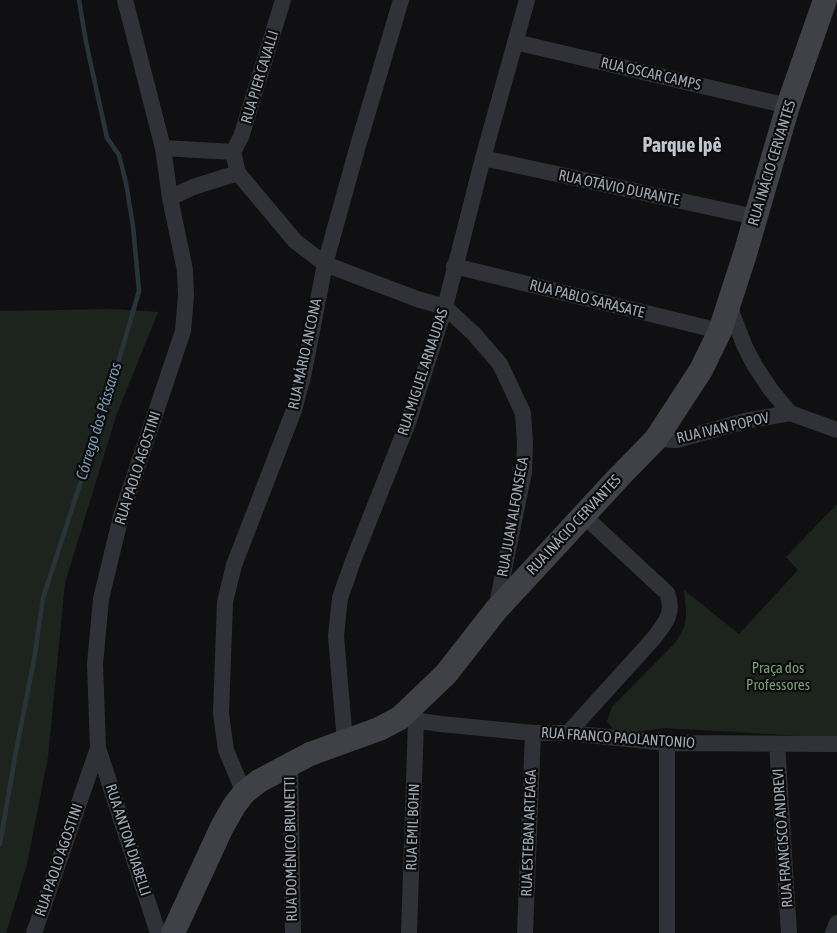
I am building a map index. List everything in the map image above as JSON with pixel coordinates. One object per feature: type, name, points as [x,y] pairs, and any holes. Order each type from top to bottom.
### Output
[{"type":"main road","name":"RUA INÁCIO CERVANTES","points":[[173,933],[222,827],[244,793],[259,782],[310,754],[408,720],[496,610],[656,439],[701,370],[720,331],[788,106],[825,0]]},
{"type":"street","name":"RUA PAOLO AGOSTINI","points":[[34,933],[98,748],[94,664],[100,599],[121,516],[183,331],[186,296],[185,270],[170,198],[163,148],[125,0]]},
{"type":"street","name":"RUA PIER CAVALLI","points":[[233,152],[241,137],[283,0]]},
{"type":"street","name":"RUA MÁRIO ANCONA","points":[[244,793],[226,750],[223,735],[221,714],[225,602],[234,565],[294,410],[303,377],[325,264],[402,0]]},
{"type":"street","name":"RUA MIGUEL ARNAUDAS","points":[[345,742],[336,636],[340,598],[409,420],[445,307],[454,266],[527,0]]},
{"type":"street","name":"RUA OSCAR CAMPS","points":[[515,42],[788,106]]},
{"type":"street","points":[[163,148],[233,152]]},
{"type":"street","name":"RUA JUAN ALFONSECA","points":[[233,152],[238,173],[294,241],[325,264],[445,307],[474,334],[500,364],[523,413],[525,443],[524,472],[496,610]]},
{"type":"street","name":"RUA OTÁVIO DURANTE","points":[[483,158],[755,218]]},
{"type":"street","points":[[170,198],[193,187],[238,173]]},
{"type":"street","name":"RUA PABLO SARASATE","points":[[454,266],[720,331]]},
{"type":"street","name":"RUA IVAN POPOV","points":[[729,306],[745,347],[755,366],[770,390],[790,413],[837,430]]},
{"type":"street","name":"RUA IVAN POPOV","points":[[656,439],[677,440],[744,421],[790,413]]},
{"type":"street","points":[[568,733],[654,638],[666,621],[670,610],[670,601],[667,594],[583,516]]},
{"type":"street","name":"RUA FRANCO PAOLANTONIO","points":[[408,720],[667,743],[837,744]]},
{"type":"street","name":"RUA EMIL BOHN","points":[[408,720],[410,933]]},
{"type":"street","name":"RUA ESTEBAN ARTEAGA","points":[[525,933],[533,732]]},
{"type":"street","points":[[667,743],[667,933]]},
{"type":"street","name":"RUA FRANCISCO ANDREVI","points":[[777,744],[789,933]]},
{"type":"street","name":"RUA ANTON DIABELLI","points":[[98,748],[158,933]]},
{"type":"street","name":"RUA DOMÊNICO BRUNETTI","points":[[290,765],[293,933]]},
{"type":"street","points":[[833,933],[837,923]]},
{"type":"green space","points":[[113,309],[158,312],[116,416],[65,583],[48,757],[27,864],[6,933],[0,933],[0,311]]},
{"type":"green space","name":"Praça dos Professores","points":[[837,504],[837,738],[666,728],[643,731],[626,736],[614,730],[607,721],[612,707],[676,642],[680,635],[686,617],[684,590],[739,634],[798,570],[786,557]]},
{"type":"waterway","name":"Córrego dos Pássaros","points":[[0,844],[34,660],[43,598],[106,404],[139,291],[133,226],[126,183],[119,155],[107,138],[79,0]]},
{"type":"district","name":"Parque Ipê","points":[[682,146]]}]
